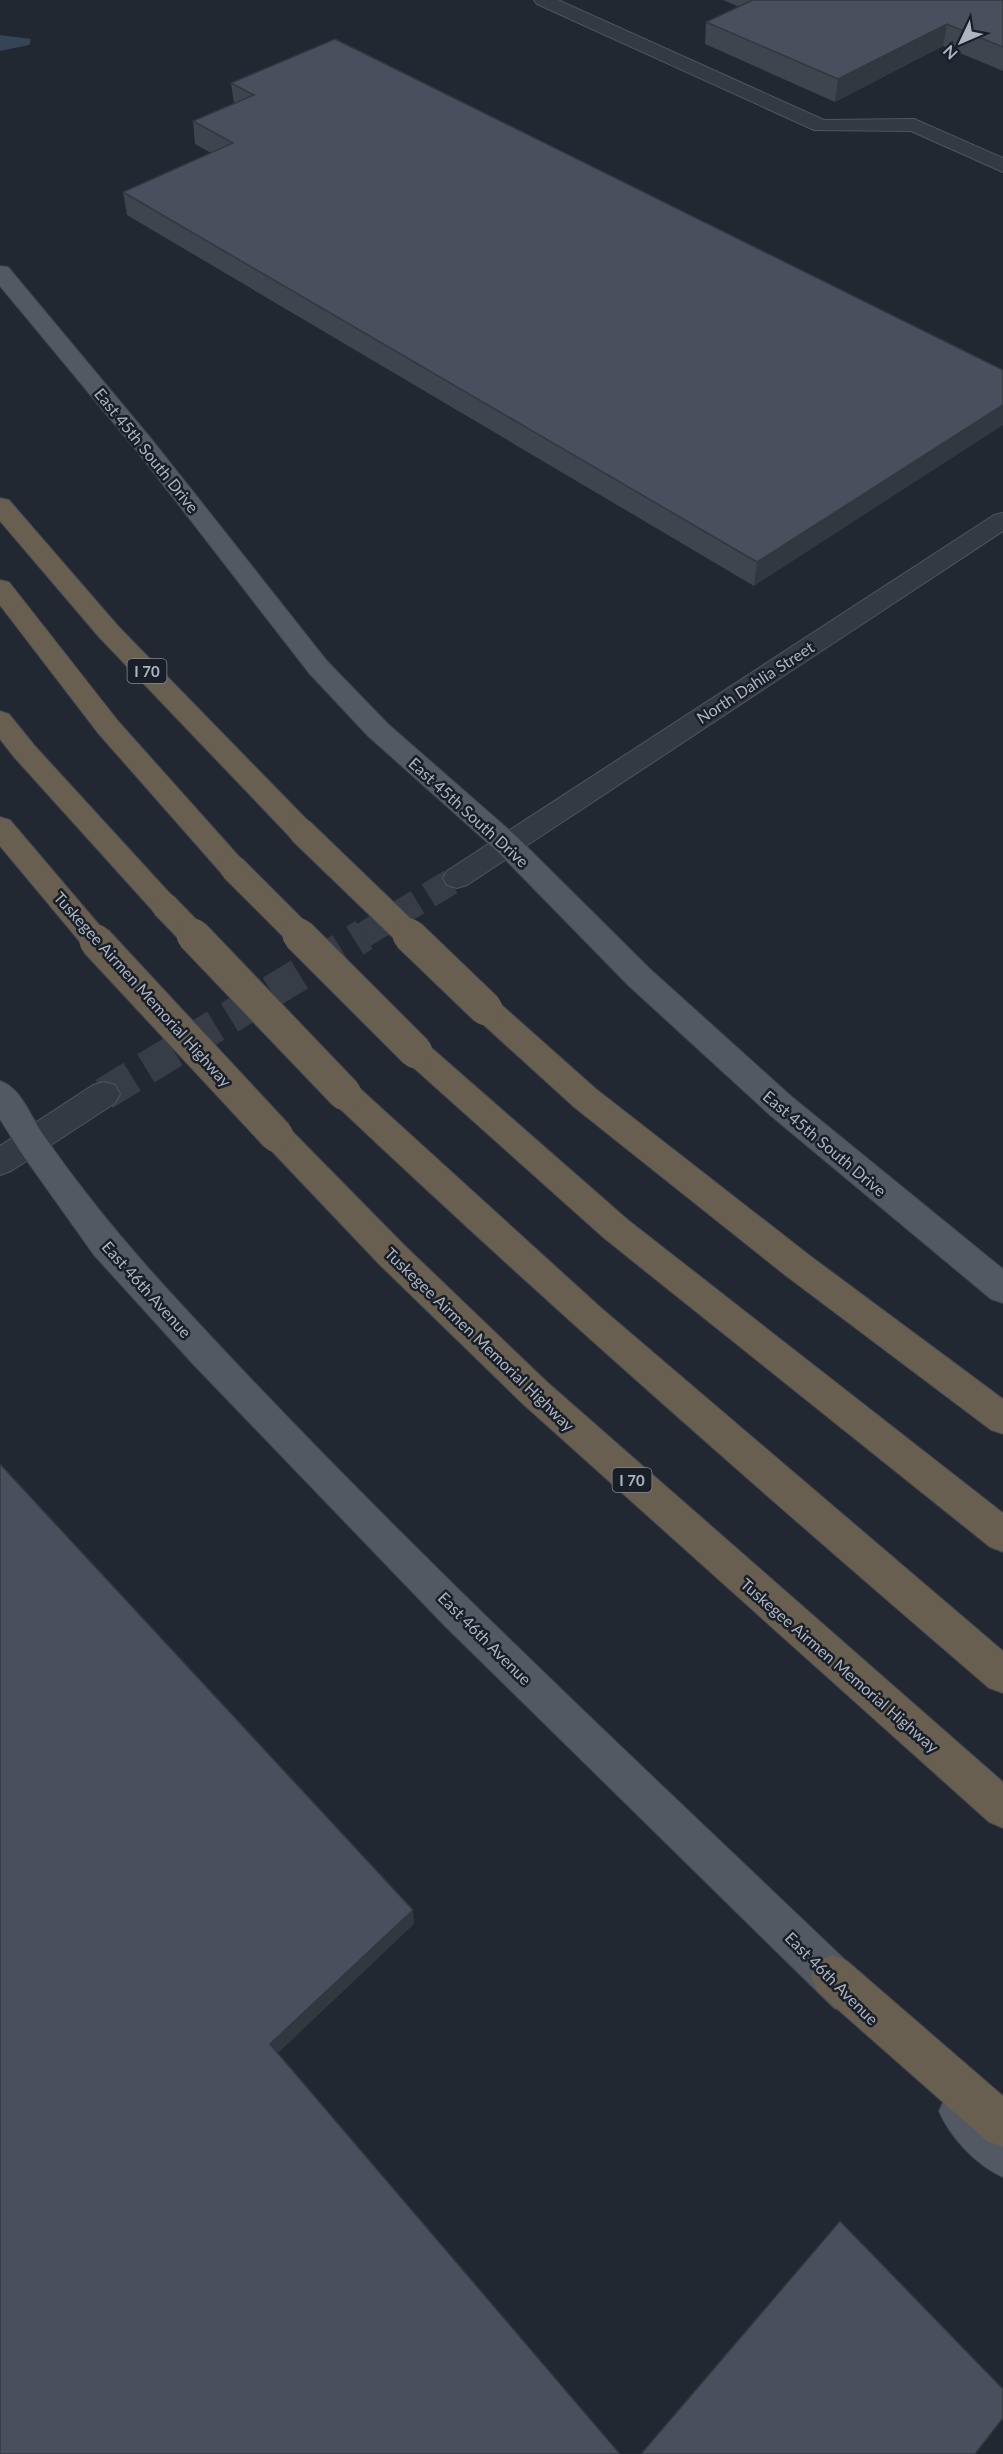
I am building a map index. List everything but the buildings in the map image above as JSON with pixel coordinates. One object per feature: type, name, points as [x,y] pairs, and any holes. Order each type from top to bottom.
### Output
[{"type":"highway","name":"I 70","points":[[0,505],[28,541],[176,703],[301,831],[486,1009],[585,1098],[797,1265],[1003,1419]]},
{"type":"highway","points":[[0,588],[108,727],[233,868],[416,1052],[616,1229],[1003,1535]]},
{"type":"highway","points":[[0,720],[24,751],[164,905],[345,1094],[461,1204],[875,1567],[1003,1675]]},
{"type":"highway","name":"Tuskegee Airmen Memorial Highway","points":[[0,827],[96,941],[277,1136],[391,1254],[535,1393],[1003,1808]]},
{"type":"highway","points":[[832,1976],[1003,2125]]},
{"type":"main road","name":"East 45th South Drive","points":[[0,272],[145,446],[318,667],[378,730],[507,844],[639,977],[748,1078],[864,1177],[1003,1289]]},
{"type":"main road","name":"East 46th Avenue","points":[[0,1093],[31,1142],[106,1245],[206,1354],[457,1613],[832,1976],[1003,2155]]},
{"type":"street","points":[[543,0],[821,126],[914,125],[1003,166]]},
{"type":"street","name":"North Dahlia Street","points":[[457,878],[1003,520]]},
{"type":"street","points":[[0,1162],[104,1094]]},
{"type":"water","points":[[0,35],[31,39],[29,45],[0,51]]},
{"type":"tunnel","points":[[362,936],[457,878]]},
{"type":"tunnel","points":[[104,1094],[364,935]]}]
